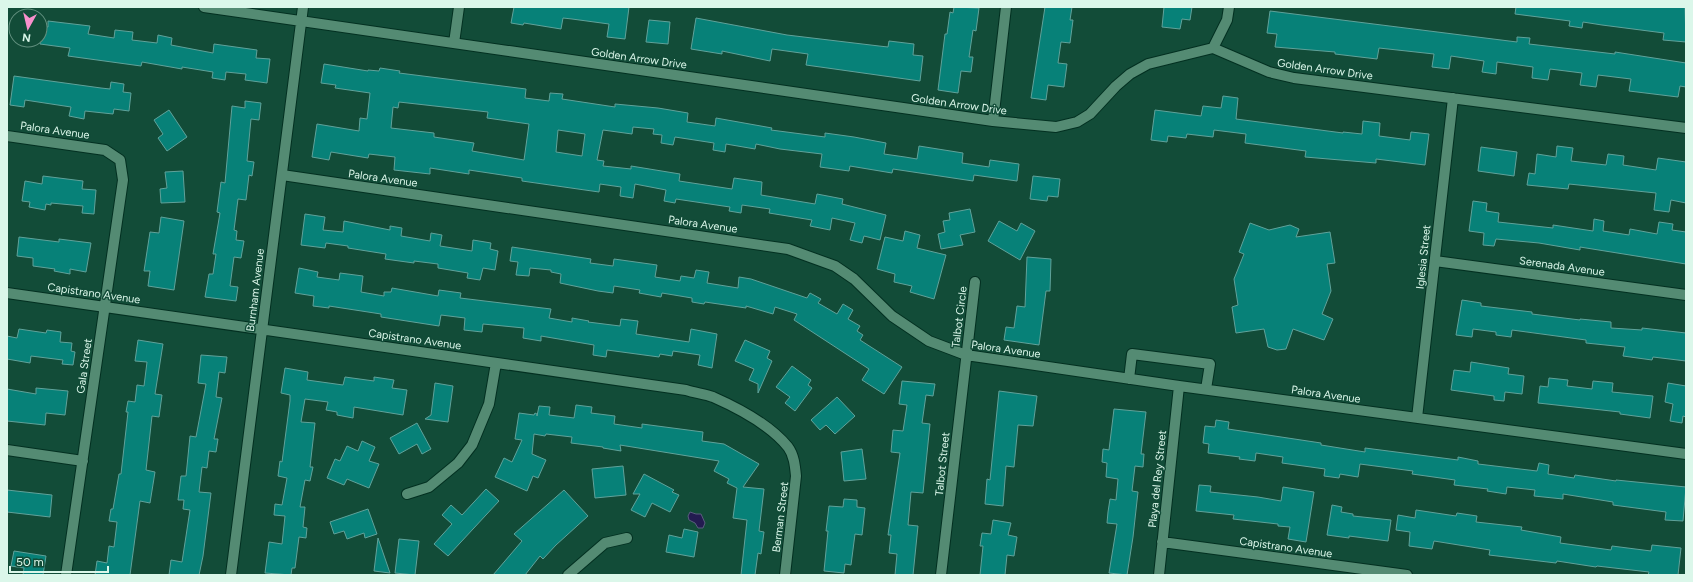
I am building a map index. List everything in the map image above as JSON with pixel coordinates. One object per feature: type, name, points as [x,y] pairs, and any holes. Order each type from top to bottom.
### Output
[{"type":"street","name":"Golden Arrow Drive","points":[[204,7],[993,121],[1056,127],[1077,122],[1090,114],[1116,86],[1148,64],[1213,48],[1269,72],[1288,77],[1686,128]]},
{"type":"street","name":"Burnham Avenue","points":[[232,575],[303,7]]},
{"type":"street","points":[[454,43],[459,7]]},
{"type":"street","points":[[993,121],[1006,7]]},
{"type":"street","points":[[1213,48],[1227,20],[1229,7]]},
{"type":"street","name":"Iglesia Street","points":[[1417,418],[1453,98]]},
{"type":"street","name":"Palora Avenue","points":[[7,136],[105,150],[120,160]]},
{"type":"street","name":"Gala Street","points":[[66,575],[123,180],[120,160]]},
{"type":"street","name":"Palora Avenue","points":[[282,175],[788,249],[835,266],[854,279],[892,316],[929,342],[966,356],[1686,454]]},
{"type":"street","name":"Serenada Avenue","points":[[1435,261],[1686,294]]},
{"type":"street","name":"Talbot Circle","points":[[966,356],[975,282]]},
{"type":"street","name":"Capistrano Avenue","points":[[7,292],[686,390],[712,397],[743,412],[774,433],[788,448],[795,462]]},
{"type":"street","points":[[1129,379],[1132,354],[1210,364],[1206,389]]},
{"type":"street","name":"Talbot Street","points":[[941,575],[966,356]]},
{"type":"street","points":[[406,494],[429,487],[458,463],[472,445],[489,404],[496,363]]},
{"type":"street","name":"Playa del Rey Street","points":[[1159,575],[1179,386]]},
{"type":"street","points":[[7,450],[82,461]]},
{"type":"street","name":"Berman Street","points":[[785,575],[796,476],[795,462]]},
{"type":"street","points":[[568,575],[605,543],[627,538]]},
{"type":"street","name":"Capistrano Avenue","points":[[1162,542],[1407,575]]},
{"type":"shaded area","points":[[690,512],[701,514],[705,523],[703,528],[698,528],[695,523],[689,520],[688,516]]},
{"type":"building","points":[[514,7],[629,7],[625,39],[607,37],[609,24],[563,18],[561,29],[524,23],[523,25],[511,23]]},
{"type":"building","points":[[954,7],[979,8],[976,31],[973,30],[969,57],[973,57],[971,72],[961,71],[958,93],[938,90],[945,34],[947,34],[950,12],[953,13]]},
{"type":"building","points":[[1045,7],[1072,7],[1070,20],[1073,20],[1070,43],[1061,42],[1058,63],[1067,64],[1064,87],[1048,85],[1046,100],[1031,98]]},
{"type":"building","points":[[1164,7],[1192,7],[1190,20],[1182,19],[1180,29],[1162,27]]},
{"type":"building","points":[[1516,7],[1685,7],[1686,42],[1663,40],[1664,33],[1583,22],[1582,28],[1569,26],[1570,21],[1515,14]]},
{"type":"building","points":[[1270,11],[1517,42],[1517,37],[1530,38],[1529,44],[1615,54],[1615,52],[1686,63],[1686,87],[1680,86],[1678,97],[1629,91],[1631,79],[1598,75],[1596,87],[1580,85],[1582,73],[1550,69],[1548,80],[1532,78],[1533,67],[1497,62],[1496,74],[1482,72],[1484,61],[1451,56],[1449,69],[1432,67],[1434,54],[1379,48],[1377,59],[1335,54],[1335,52],[1275,47],[1277,34],[1267,33]]},
{"type":"building","points":[[696,18],[787,35],[879,46],[888,47],[889,41],[914,44],[913,55],[923,56],[920,81],[806,65],[808,54],[772,49],[770,61],[722,51],[722,54],[691,49]]},
{"type":"building","points":[[649,20],[670,22],[668,44],[646,42]]},
{"type":"building","points":[[48,21],[90,26],[88,34],[114,38],[115,30],[133,32],[132,40],[157,43],[158,35],[172,38],[171,45],[213,53],[214,44],[257,50],[256,58],[270,59],[267,83],[245,80],[246,74],[226,72],[225,80],[212,78],[213,72],[182,67],[182,69],[142,62],[141,66],[68,56],[70,48],[48,45]]},
{"type":"building","points":[[324,64],[368,71],[379,71],[380,68],[400,71],[399,73],[526,89],[525,98],[549,101],[550,93],[563,94],[562,99],[615,107],[615,104],[658,108],[688,113],[687,122],[715,126],[716,118],[772,128],[771,130],[825,137],[825,133],[854,137],[886,143],[884,154],[917,159],[919,146],[963,153],[962,163],[989,167],[990,160],[1019,164],[1017,181],[974,175],[973,181],[893,169],[892,173],[850,166],[849,171],[820,167],[822,154],[780,149],[756,144],[755,149],[726,144],[725,152],[713,150],[714,143],[675,137],[673,145],[661,143],[662,135],[653,134],[654,129],[633,127],[632,134],[603,130],[597,160],[604,161],[603,166],[631,169],[631,166],[680,174],[679,181],[732,189],[734,178],[762,182],[761,195],[815,204],[817,194],[843,199],[842,204],[886,215],[880,240],[864,236],[862,243],[850,240],[855,223],[832,218],[830,230],[810,226],[812,220],[769,213],[770,209],[742,205],[741,213],[729,211],[730,207],[676,199],[675,203],[664,201],[666,190],[635,184],[633,198],[620,196],[621,187],[600,184],[599,192],[522,181],[522,178],[469,170],[469,174],[430,168],[430,174],[394,170],[395,157],[369,154],[368,158],[331,152],[329,160],[312,157],[317,124],[359,131],[360,118],[367,119],[370,93],[335,88],[336,85],[321,83]],"holes":[[[399,102],[488,112],[487,118],[529,124],[524,160],[472,151],[474,143],[434,137],[434,133],[391,128],[393,107],[398,108]],[[558,130],[585,134],[582,156],[556,152]]]},
{"type":"building","points":[[14,76],[110,89],[111,82],[124,84],[123,92],[131,93],[129,111],[114,109],[113,114],[85,111],[84,119],[69,116],[71,107],[25,100],[24,107],[10,105]]},
{"type":"building","points":[[1223,96],[1238,98],[1236,119],[1343,133],[1362,134],[1363,121],[1380,123],[1379,136],[1410,140],[1411,132],[1429,134],[1425,165],[1376,159],[1376,163],[1305,157],[1306,151],[1245,143],[1246,134],[1214,130],[1213,137],[1187,134],[1186,138],[1168,136],[1167,142],[1151,140],[1155,110],[1201,116],[1203,106],[1221,108]]},
{"type":"building","points":[[245,101],[261,103],[259,120],[251,119],[247,161],[254,162],[252,176],[249,175],[246,200],[238,199],[234,230],[237,231],[236,240],[244,241],[241,258],[234,257],[230,286],[238,287],[236,301],[205,297],[209,274],[213,274],[216,254],[213,254],[220,213],[217,212],[221,182],[225,183],[232,106],[245,108]]},
{"type":"building","points":[[169,110],[187,137],[167,151],[158,138],[163,134],[154,120]]},
{"type":"building","points":[[1557,146],[1573,148],[1571,161],[1606,165],[1608,154],[1624,156],[1623,165],[1656,170],[1658,158],[1686,162],[1686,203],[1671,200],[1669,212],[1654,210],[1656,193],[1569,184],[1568,189],[1527,185],[1529,173],[1535,174],[1537,154],[1556,157]]},
{"type":"building","points":[[1481,147],[1517,152],[1514,176],[1478,171]]},
{"type":"building","points":[[183,171],[185,202],[161,203],[160,189],[167,188],[165,172]]},
{"type":"building","points":[[43,176],[83,181],[82,189],[96,190],[94,214],[82,213],[83,206],[51,203],[51,205],[46,204],[45,210],[29,207],[30,202],[22,201],[25,181],[42,184]]},
{"type":"building","points":[[1033,176],[1060,179],[1058,197],[1048,196],[1047,201],[1030,199]]},
{"type":"building","points":[[1473,201],[1487,203],[1486,211],[1499,213],[1498,222],[1553,228],[1553,225],[1593,231],[1594,219],[1604,221],[1603,231],[1629,235],[1630,229],[1657,234],[1659,222],[1673,224],[1672,230],[1686,232],[1686,264],[1580,247],[1580,250],[1539,243],[1496,239],[1494,246],[1483,245],[1484,233],[1469,231]]},
{"type":"building","points":[[970,209],[975,232],[960,235],[963,245],[941,249],[938,234],[945,232],[943,221],[950,220],[949,213]]},
{"type":"building","points":[[305,214],[325,217],[323,230],[343,232],[344,221],[390,230],[390,226],[402,228],[401,236],[430,241],[431,233],[442,235],[440,246],[472,251],[473,240],[491,243],[490,249],[498,251],[495,270],[483,268],[480,280],[467,278],[468,273],[438,268],[438,264],[414,261],[414,263],[385,259],[386,254],[348,248],[348,246],[326,243],[325,248],[301,245]]},
{"type":"building","points":[[161,217],[184,221],[174,290],[148,286],[150,271],[144,271],[150,232],[159,233]]},
{"type":"building","points":[[999,221],[1017,231],[1021,223],[1035,231],[1020,260],[988,241]]},
{"type":"building","points":[[1250,223],[1269,230],[1290,225],[1299,229],[1296,237],[1330,232],[1335,263],[1327,264],[1331,291],[1322,314],[1333,319],[1324,340],[1293,329],[1286,349],[1277,350],[1268,347],[1264,329],[1236,333],[1232,307],[1238,305],[1234,279],[1244,254],[1239,252]]},
{"type":"building","points":[[905,231],[920,235],[917,248],[946,255],[934,299],[910,292],[912,286],[894,282],[895,274],[877,269],[885,237],[903,241]]},
{"type":"building","points":[[19,237],[59,242],[59,239],[91,243],[86,272],[70,269],[70,274],[54,271],[55,269],[33,266],[33,258],[17,256]]},
{"type":"building","points":[[512,247],[591,259],[590,263],[613,266],[614,259],[657,265],[655,277],[680,281],[681,276],[694,278],[696,270],[709,272],[707,283],[738,288],[739,277],[751,279],[807,298],[810,293],[821,299],[818,303],[837,314],[843,304],[853,310],[848,319],[860,326],[857,331],[863,335],[860,340],[902,367],[884,394],[862,380],[869,369],[794,320],[797,314],[775,307],[773,314],[746,306],[746,308],[705,302],[704,304],[692,302],[692,298],[662,293],[661,297],[639,293],[640,290],[614,286],[613,293],[598,291],[560,283],[561,274],[551,272],[551,270],[530,268],[529,276],[516,275],[518,262],[510,261]]},
{"type":"building","points":[[1027,257],[1051,259],[1050,291],[1046,291],[1039,345],[1004,340],[1006,327],[1014,328],[1017,306],[1025,307]]},
{"type":"building","points":[[299,268],[318,272],[317,277],[339,280],[340,273],[363,276],[361,292],[384,296],[384,292],[391,292],[392,288],[438,296],[439,290],[461,293],[460,298],[551,309],[549,318],[572,322],[572,318],[589,321],[588,322],[620,326],[621,319],[638,321],[636,334],[689,342],[691,329],[717,334],[712,368],[698,365],[700,355],[673,351],[672,356],[660,354],[659,357],[607,350],[606,357],[593,355],[594,345],[541,336],[541,341],[523,338],[524,328],[483,324],[482,332],[464,330],[465,318],[441,315],[439,326],[381,317],[381,314],[329,306],[329,308],[313,306],[314,296],[295,293]]},
{"type":"building","points":[[1462,300],[1481,303],[1481,306],[1532,312],[1532,314],[1611,322],[1611,328],[1642,330],[1642,328],[1686,333],[1686,361],[1653,357],[1652,360],[1623,356],[1625,347],[1586,343],[1586,340],[1512,330],[1511,337],[1496,335],[1496,332],[1473,329],[1472,337],[1456,335]]},
{"type":"building","points":[[19,329],[46,333],[47,330],[61,332],[60,342],[72,343],[71,351],[75,352],[73,365],[62,364],[63,360],[31,356],[30,363],[7,359],[7,336],[17,338]]},
{"type":"building","points":[[138,340],[163,344],[155,394],[162,395],[159,417],[152,416],[146,470],[155,472],[150,503],[140,501],[130,575],[95,575],[97,561],[107,563],[109,546],[114,547],[117,522],[109,521],[111,509],[113,509],[119,474],[121,474],[128,401],[135,402],[137,385],[144,386],[147,362],[135,361]]},
{"type":"building","points":[[745,340],[770,351],[767,358],[772,361],[758,393],[758,384],[749,380],[754,369],[735,361]]},
{"type":"building","points":[[201,355],[227,357],[225,373],[219,372],[216,397],[222,398],[214,439],[218,439],[216,452],[209,451],[207,468],[202,467],[199,492],[211,493],[203,556],[199,575],[169,575],[171,560],[182,562],[190,510],[183,509],[184,500],[178,500],[181,476],[186,476],[190,436],[196,437],[206,384],[198,383]]},
{"type":"building","points":[[1471,362],[1509,368],[1508,374],[1524,376],[1522,394],[1505,392],[1504,401],[1494,400],[1494,396],[1451,390],[1454,370],[1470,372]]},
{"type":"building","points":[[792,366],[811,380],[808,385],[812,388],[795,411],[785,403],[790,397],[776,387]]},
{"type":"building","points":[[285,368],[308,372],[307,380],[343,385],[345,377],[374,381],[374,377],[394,380],[392,388],[407,390],[403,415],[354,407],[353,418],[337,415],[337,412],[326,410],[328,402],[305,399],[301,422],[315,423],[310,467],[313,467],[310,481],[305,480],[300,507],[305,507],[303,527],[307,528],[306,538],[299,537],[295,568],[292,568],[291,575],[265,573],[269,542],[282,544],[285,516],[274,515],[275,504],[282,505],[287,478],[278,476],[280,461],[282,462],[290,401],[290,395],[281,393]]},
{"type":"building","points":[[1549,378],[1568,380],[1567,386],[1592,389],[1593,381],[1613,383],[1612,392],[1653,396],[1650,418],[1620,414],[1620,412],[1538,403],[1540,386],[1548,387]]},
{"type":"building","points":[[902,381],[935,384],[933,396],[926,395],[922,423],[930,424],[923,493],[911,492],[908,525],[918,526],[913,575],[895,575],[897,554],[889,553],[891,535],[888,535],[900,453],[891,452],[893,430],[903,431],[907,405],[899,404]]},
{"type":"building","points":[[435,383],[453,386],[448,422],[425,419],[431,415]]},
{"type":"building","points":[[1668,383],[1686,386],[1686,417],[1683,416],[1682,423],[1670,421],[1673,404],[1665,402]]},
{"type":"building","points":[[36,388],[68,391],[65,415],[46,413],[45,425],[7,421],[7,389],[36,394]]},
{"type":"building","points":[[999,391],[1037,396],[1033,426],[1018,425],[1014,467],[1006,466],[1003,506],[985,504],[987,479],[990,480]]},
{"type":"building","points":[[837,397],[855,416],[835,434],[826,425],[820,430],[811,420]]},
{"type":"building","points":[[576,405],[592,407],[591,413],[615,416],[614,424],[642,428],[642,424],[703,432],[702,441],[724,444],[759,464],[743,487],[764,489],[759,531],[764,532],[761,554],[758,553],[755,575],[741,575],[747,520],[733,518],[737,488],[727,483],[729,479],[714,471],[719,461],[620,445],[621,451],[571,443],[572,437],[534,434],[532,454],[546,460],[538,478],[533,476],[527,491],[495,477],[504,458],[512,462],[522,440],[515,439],[519,413],[534,415],[535,413],[537,416],[539,406],[550,407],[549,415],[574,418]]},
{"type":"building","points":[[1114,409],[1146,412],[1141,454],[1144,454],[1143,467],[1135,466],[1132,491],[1138,492],[1127,575],[1109,573],[1117,524],[1107,523],[1108,512],[1110,499],[1116,500],[1118,479],[1106,477],[1107,463],[1102,462],[1103,449],[1109,450]]},
{"type":"building","points":[[1216,420],[1229,422],[1228,429],[1321,443],[1321,445],[1365,452],[1365,448],[1458,460],[1458,457],[1478,461],[1478,464],[1537,471],[1539,463],[1549,465],[1548,474],[1574,478],[1575,475],[1616,481],[1686,487],[1683,521],[1665,520],[1666,512],[1613,505],[1613,502],[1563,494],[1563,499],[1534,496],[1535,490],[1507,487],[1506,494],[1487,491],[1488,489],[1454,485],[1455,480],[1412,474],[1413,471],[1360,464],[1358,477],[1340,474],[1339,478],[1324,476],[1325,469],[1282,463],[1283,457],[1256,453],[1255,461],[1239,459],[1240,457],[1208,453],[1209,444],[1203,443],[1205,426],[1215,427]]},
{"type":"building","points":[[417,423],[431,449],[422,454],[417,444],[399,454],[390,438]]},
{"type":"building","points":[[362,441],[375,447],[369,461],[379,464],[369,488],[347,479],[344,485],[327,478],[335,459],[340,461],[347,446],[358,451]]},
{"type":"building","points":[[862,449],[866,479],[844,481],[841,452]]},
{"type":"building","points":[[623,466],[626,495],[595,498],[592,469]]},
{"type":"building","points":[[644,474],[674,490],[672,492],[679,495],[670,512],[652,503],[645,517],[631,510],[640,494],[633,494]]},
{"type":"building","points":[[1199,485],[1211,486],[1210,492],[1281,501],[1283,487],[1314,492],[1306,542],[1288,539],[1290,527],[1278,526],[1278,524],[1233,519],[1234,515],[1196,511]]},
{"type":"building","points":[[486,489],[499,501],[448,556],[434,544],[452,524],[442,515],[451,505],[462,515]]},
{"type":"building","points":[[7,490],[52,495],[50,517],[7,512]]},
{"type":"building","points":[[564,490],[588,516],[543,559],[540,556],[525,575],[493,575],[522,541],[514,534]]},
{"type":"building","points":[[844,499],[857,500],[857,507],[865,508],[862,535],[855,534],[851,565],[845,564],[844,573],[824,571],[829,506],[843,507]]},
{"type":"building","points":[[1332,505],[1342,507],[1341,512],[1353,514],[1353,516],[1391,520],[1388,541],[1327,535]]},
{"type":"building","points":[[368,509],[377,534],[365,538],[364,533],[347,539],[344,531],[334,534],[330,522]]},
{"type":"building","points":[[1416,510],[1456,516],[1457,513],[1477,516],[1476,522],[1522,527],[1521,530],[1561,537],[1560,543],[1611,550],[1612,546],[1651,551],[1652,545],[1681,548],[1678,575],[1648,575],[1649,572],[1596,567],[1557,561],[1556,563],[1489,555],[1490,550],[1434,541],[1432,549],[1409,546],[1410,532],[1396,530],[1398,515],[1415,518]]},
{"type":"building","points":[[993,520],[1011,523],[1008,535],[1017,537],[1014,556],[1007,555],[1005,575],[980,575],[983,546],[980,546],[982,533],[991,534]]},
{"type":"building","points":[[684,529],[698,532],[694,557],[666,552],[669,535],[682,538]]},
{"type":"building","points":[[378,538],[390,573],[374,571]]},
{"type":"building","points":[[399,539],[419,541],[415,575],[395,573]]},
{"type":"building","points":[[14,551],[46,556],[43,575],[23,575],[24,568],[11,566]]}]
